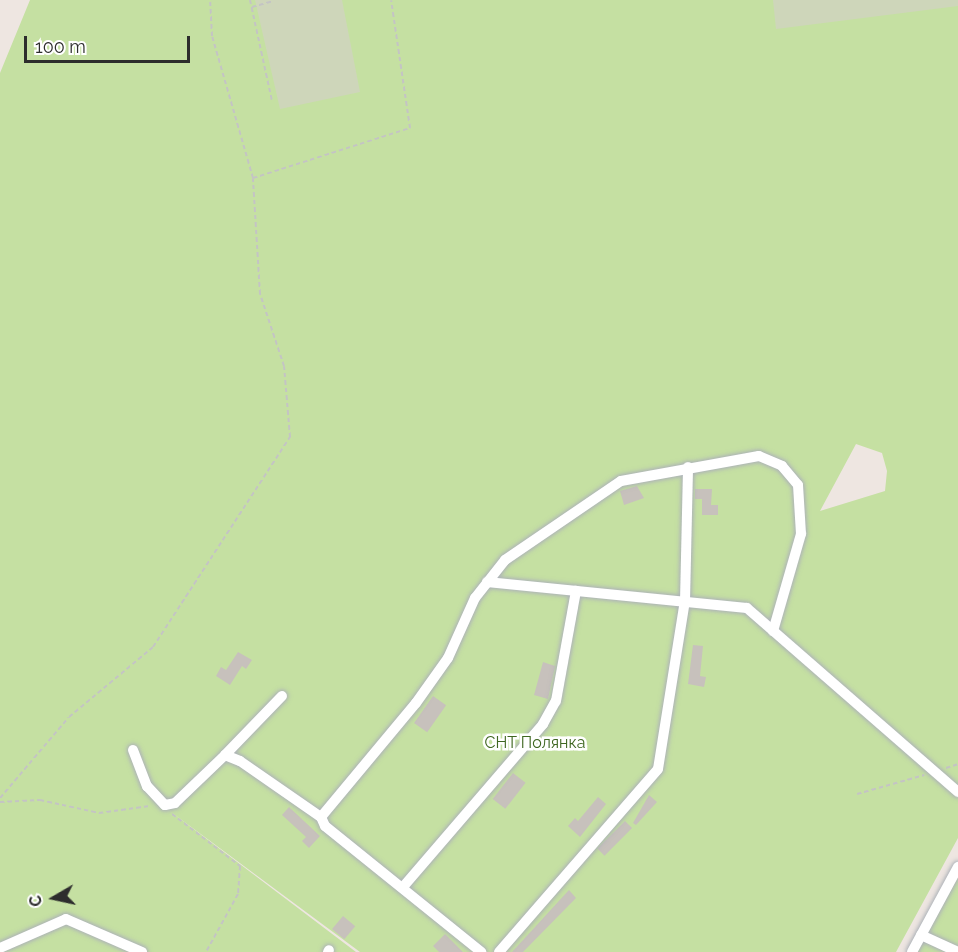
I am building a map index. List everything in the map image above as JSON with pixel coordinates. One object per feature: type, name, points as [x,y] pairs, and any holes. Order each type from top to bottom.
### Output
[{"type":"street","points":[[321,817],[448,658],[475,598],[505,560],[621,481],[688,467],[759,456],[782,466],[798,485],[801,534],[773,631]]},
{"type":"street","points":[[499,952],[658,769],[685,601],[688,467]]},
{"type":"street","points":[[487,582],[747,608],[958,792]]},
{"type":"street","points":[[403,887],[543,724],[556,701],[576,591]]},
{"type":"street","points":[[133,750],[147,786],[165,805],[175,803],[282,696]]},
{"type":"street","points":[[225,755],[321,817],[325,826],[481,952]]},
{"type":"street","points":[[912,952],[958,867]]},
{"type":"street","points":[[0,948],[66,919],[142,952]]},
{"type":"street","points":[[921,935],[958,952]]},
{"type":"path","points":[[0,800],[69,717],[153,647],[290,437],[284,366],[260,294],[253,178],[213,36],[210,0]]},
{"type":"path","points":[[250,0],[272,101]]},
{"type":"path","points":[[253,178],[410,128],[391,0]]},
{"type":"path","points":[[252,7],[273,1]]},
{"type":"path","points":[[857,794],[958,764]]},
{"type":"path","points":[[0,800],[40,800],[99,813],[165,805],[240,866],[238,894],[206,952]]},
{"type":"green space","name":"СНТ Полянка","points":[[30,0],[958,0],[958,838],[896,952],[360,952],[167,809],[356,952],[0,952],[0,73]],"holes":[[[856,444],[882,453],[887,471],[885,491],[820,511]]]},
{"type":"green space","points":[[255,0],[342,0],[360,92],[280,109]]},
{"type":"green space","points":[[773,0],[958,0],[958,6],[776,29]]},
{"type":"green space","points":[[958,871],[958,952],[911,952]]},
{"type":"building","points":[[637,486],[644,498],[624,505],[620,491]]},
{"type":"building","points":[[695,489],[712,489],[711,505],[718,505],[718,515],[702,515],[702,499],[695,499]]},
{"type":"building","points":[[693,645],[703,646],[700,676],[706,677],[704,687],[688,684]]},
{"type":"building","points":[[238,652],[252,660],[246,669],[242,666],[230,685],[216,676],[221,667],[226,670]]},
{"type":"building","points":[[543,662],[555,666],[548,699],[534,695]]},
{"type":"building","points":[[433,696],[446,705],[427,732],[414,723]]},
{"type":"building","points":[[513,773],[526,783],[505,809],[493,799]]},
{"type":"building","points":[[649,795],[657,802],[636,825],[633,823]]},
{"type":"building","points":[[598,797],[606,804],[580,837],[568,826],[575,818],[578,821]]},
{"type":"building","points":[[289,807],[320,836],[309,848],[302,841],[306,837],[282,815]]},
{"type":"building","points":[[625,821],[632,828],[604,856],[597,849]]},
{"type":"building","points":[[569,890],[576,898],[523,952],[512,952]]},
{"type":"building","points":[[343,916],[355,926],[344,939],[332,929]]},
{"type":"building","points":[[445,934],[463,952],[439,952],[433,946]]}]
